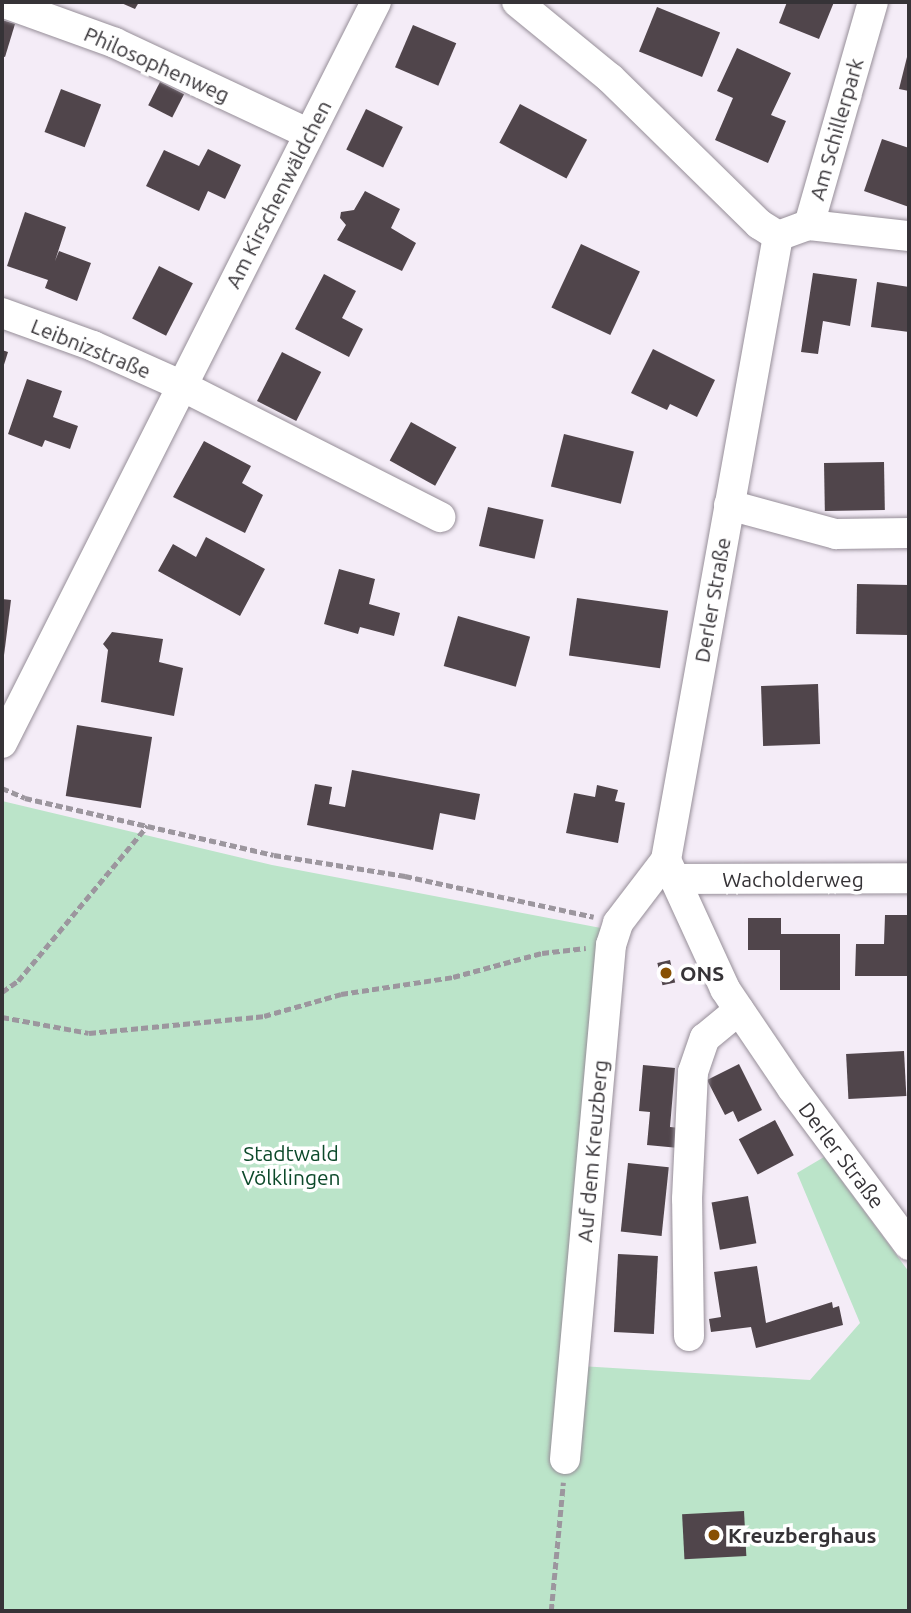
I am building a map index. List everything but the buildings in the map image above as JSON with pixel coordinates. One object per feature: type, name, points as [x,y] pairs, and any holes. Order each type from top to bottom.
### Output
[{"type":"street","name":"Philosophenweg","points":[[2,2],[115,43],[309,134]]},
{"type":"street","name":"Am Kirschenwäldchen","points":[[2,743],[180,385],[376,2]]},
{"type":"street","points":[[517,2],[610,78],[759,224],[778,236]]},
{"type":"street","name":"Am Schillerpark","points":[[778,236],[808,225],[873,2]]},
{"type":"street","points":[[808,225],[909,236]]},
{"type":"street","name":"Derler Straße","points":[[778,236],[729,505],[671,870],[725,989],[909,1245]]},
{"type":"street","name":"Leibnizstraße","points":[[2,313],[93,346],[180,385]]},
{"type":"street","points":[[180,385],[440,517]]},
{"type":"street","points":[[729,505],[836,534],[909,533]]},
{"type":"street","points":[[615,934],[671,870]]},
{"type":"street","name":"Wacholderweg","points":[[671,870],[909,878]]},
{"type":"street","name":"Auf dem Kreuzberg","points":[[565,1459],[615,934]]},
{"type":"street","points":[[689,1336],[687,1199],[693,1072],[705,1038],[739,1010]]},
{"type":"path","points":[[2,788],[25,798],[615,934]]},
{"type":"path","points":[[2,992],[18,981],[147,826]]},
{"type":"path","points":[[2,1017],[89,1033],[264,1016],[341,994],[453,977],[615,934]]},
{"type":"path","points":[[551,1611],[565,1459]]},
{"type":"green space","name":"Stadtwald Völklingen","points":[[2,801],[272,865],[601,928],[564,1365],[810,1380],[860,1323],[797,1173],[824,1157],[909,1272],[909,1611],[2,1611]]},
{"type":"place","name":"ONS","points":[[666,973]]},
{"type":"place","name":"Kreuzberghaus","points":[[714,1535]]}]
